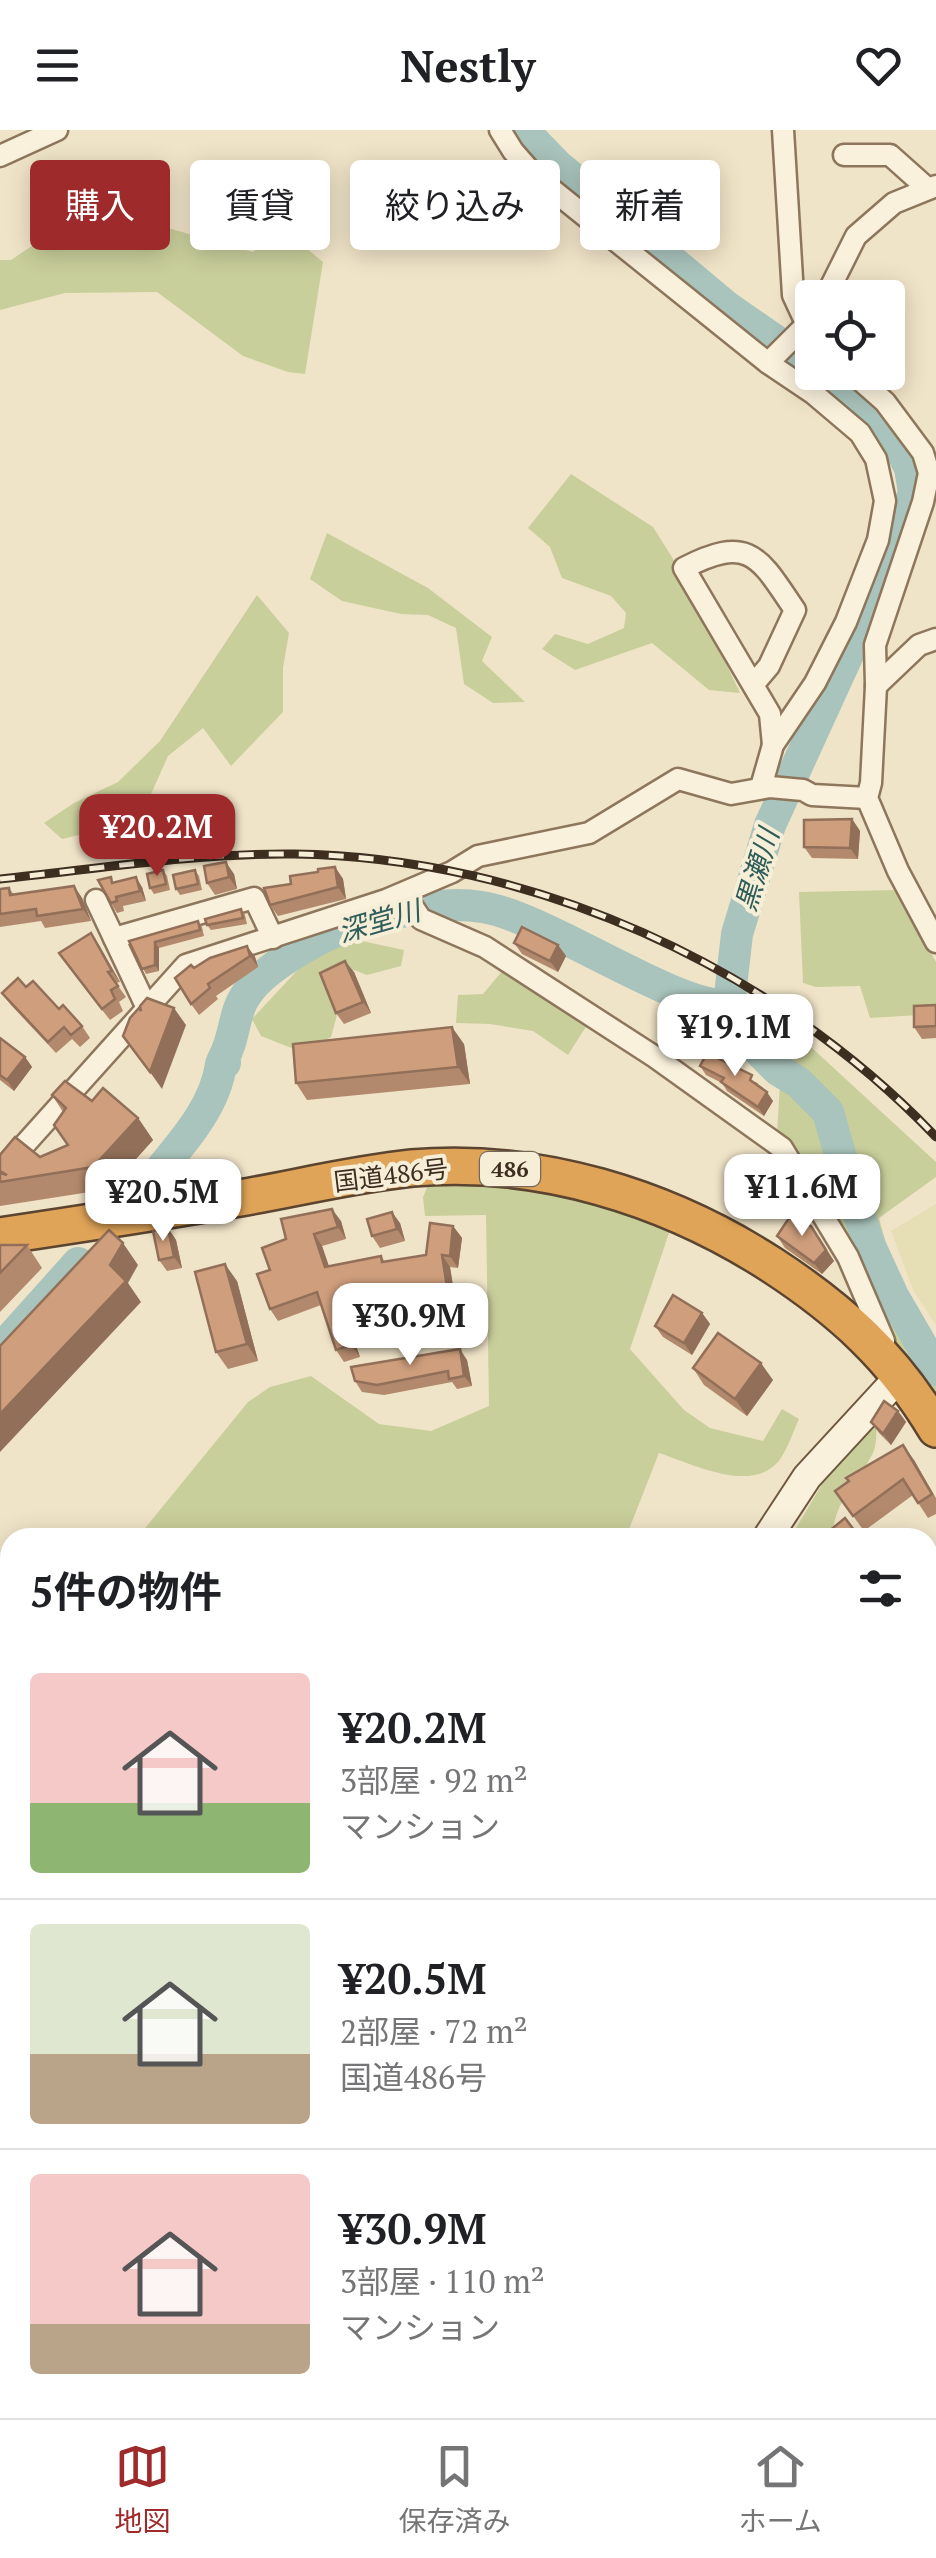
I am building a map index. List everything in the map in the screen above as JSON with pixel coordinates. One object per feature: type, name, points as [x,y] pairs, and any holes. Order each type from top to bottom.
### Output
[{"type":"highway","name":"国道486号","points":[[0,1236],[414,1168],[498,1168],[541,1173],[622,1194],[696,1220],[805,1286],[850,1322],[890,1362],[936,1429]]},
{"type":"street","points":[[0,156],[57,130]]},
{"type":"street","points":[[500,130],[512,151],[534,174],[814,394],[860,433],[876,458],[885,501],[878,540],[846,622],[815,683],[773,745]]},
{"type":"street","points":[[783,130],[795,300]]},
{"type":"street","points":[[834,280],[856,236],[894,203],[931,187],[890,155],[844,155]]},
{"type":"street","points":[[770,360],[795,339]]},
{"type":"street","points":[[871,390],[923,453],[929,473],[875,646],[876,686],[867,798],[898,871],[936,942]]},
{"type":"street","points":[[753,685],[769,666],[795,610],[763,563],[744,552],[712,553],[684,568],[770,714],[773,745],[765,787]]},
{"type":"street","points":[[876,686],[919,645],[936,638]]},
{"type":"street","points":[[0,1172],[186,965],[273,938],[412,904],[478,856],[589,833],[678,780],[731,794],[765,787],[867,798]]},
{"type":"street","points":[[114,938],[254,898],[273,938]]},
{"type":"street","points":[[96,900],[146,1006]]},
{"type":"street","points":[[412,904],[656,1057],[782,1148],[848,1257],[890,1362],[773,1528]]},
{"type":"shaded area","points":[[936,1204],[936,1325],[913,1290],[891,1231]]},
{"type":"green space","points":[[170,229],[190,234],[190,250],[308,250],[323,262],[305,374],[243,356],[157,292],[65,293],[0,310],[0,260],[11,260],[30,247],[170,250]]},
{"type":"green space","points":[[571,474],[653,527],[687,581],[740,693],[709,690],[652,643],[575,670],[542,649],[555,634],[588,644],[624,628],[626,613],[611,596],[562,578],[550,547],[528,528]]},
{"type":"green space","points":[[327,533],[428,588],[492,637],[482,661],[525,702],[493,703],[464,684],[456,628],[428,615],[401,614],[342,601],[310,579]]},
{"type":"green space","points":[[257,595],[289,633],[283,668],[283,712],[231,766],[203,728],[168,756],[139,821],[62,839],[44,823],[118,782],[160,741]]},
{"type":"green space","points":[[897,890],[936,962],[936,1014],[870,1018],[860,986],[816,987],[803,983],[799,892]]},
{"type":"green space","points":[[348,938],[404,950],[401,966],[367,975],[354,970],[324,984],[337,1015],[331,1037],[304,1053],[261,1036],[252,1019],[320,946]]},
{"type":"green space","points":[[503,970],[589,1022],[568,1055],[533,1031],[456,1023],[458,995],[483,994]]},
{"type":"green space","points":[[749,1000],[800,1037],[936,1162],[936,1177],[879,1218],[895,1277],[936,1347],[936,1408],[886,1337],[777,1134],[780,1083],[740,1054],[734,1017]]},
{"type":"green space","points":[[428,1185],[539,1186],[671,1227],[630,1349],[684,1410],[710,1428],[763,1441],[782,1409],[799,1419],[778,1462],[766,1471],[736,1476],[659,1453],[630,1528],[145,1528],[248,1402],[270,1387],[311,1376],[379,1424],[431,1431],[489,1406],[486,1215],[425,1216],[423,1197]]},
{"type":"green space","points":[[876,1413],[875,1449],[842,1503],[834,1528],[796,1528],[852,1434]]},
{"type":"building","points":[[852,819],[850,848],[804,847],[804,820]]},
{"type":"building","points":[[226,862],[229,877],[207,883],[204,866]]},
{"type":"building","points":[[335,867],[338,887],[270,905],[264,888],[291,884],[290,876]]},
{"type":"building","points":[[163,870],[166,884],[150,888],[147,874]]},
{"type":"building","points":[[195,870],[198,884],[176,889],[173,875]]},
{"type":"building","points":[[111,877],[112,883],[136,877],[140,891],[116,897],[117,901],[111,903],[98,880]]},
{"type":"building","points":[[74,886],[83,909],[37,916],[36,909],[0,914],[0,889],[9,888],[10,895]]},
{"type":"building","points":[[241,909],[243,918],[207,925],[205,919]]},
{"type":"building","points":[[198,921],[200,930],[155,942],[155,965],[142,969],[129,941]]},
{"type":"building","points":[[522,927],[558,945],[550,961],[514,943]]},
{"type":"building","points":[[91,933],[118,986],[111,990],[115,999],[102,1009],[59,953]]},
{"type":"building","points":[[247,946],[250,956],[208,984],[210,988],[191,1004],[175,978],[191,965],[194,968],[210,958]]},
{"type":"building","points":[[345,961],[363,1002],[336,1013],[320,973]]},
{"type":"building","points":[[18,978],[26,987],[33,981],[59,1009],[63,1005],[82,1026],[71,1035],[64,1027],[48,1042],[2,993]]},
{"type":"building","points":[[147,998],[174,1008],[150,1072],[123,1036],[130,1018],[139,1008],[141,1011],[140,1006]]},
{"type":"building","points":[[936,1005],[936,1026],[914,1027],[914,1006]]},
{"type":"building","points":[[452,1027],[458,1067],[296,1083],[293,1044]]},
{"type":"building","points":[[0,1038],[25,1057],[7,1080],[0,1075]]},
{"type":"building","points":[[707,1053],[752,1075],[750,1080],[767,1092],[758,1107],[721,1082],[724,1078],[700,1066]]},
{"type":"building","points":[[65,1081],[92,1101],[103,1088],[138,1118],[93,1167],[0,1182],[0,1173],[7,1175],[0,1171],[0,1155],[15,1137],[40,1157],[68,1145],[54,1125],[66,1108],[52,1095]]},
{"type":"building","points":[[777,1168],[800,1205],[786,1216],[765,1175]]},
{"type":"building","points":[[332,1209],[338,1227],[314,1234],[325,1267],[381,1256],[382,1262],[426,1255],[430,1223],[453,1226],[450,1256],[442,1255],[450,1306],[435,1309],[433,1299],[405,1305],[407,1316],[346,1328],[351,1345],[336,1350],[317,1292],[270,1309],[257,1274],[270,1270],[262,1248],[286,1239],[281,1219]]},
{"type":"building","points":[[392,1212],[397,1229],[372,1236],[367,1219]]},
{"type":"building","points":[[789,1218],[811,1226],[826,1250],[814,1263],[777,1236]]},
{"type":"building","points":[[168,1228],[174,1257],[159,1260],[153,1231]]},
{"type":"building","points":[[109,1230],[123,1243],[110,1265],[126,1281],[0,1414],[0,1346]]},
{"type":"building","points":[[0,1245],[27,1245],[0,1273]]},
{"type":"building","points":[[225,1264],[247,1344],[216,1352],[195,1272]]},
{"type":"building","points":[[673,1295],[702,1313],[684,1343],[655,1326]]},
{"type":"building","points":[[718,1333],[761,1363],[735,1399],[693,1368]]},
{"type":"building","points":[[460,1349],[464,1376],[449,1379],[448,1371],[377,1385],[355,1381],[351,1367]]},
{"type":"building","points":[[884,1401],[898,1411],[883,1434],[871,1422]]},
{"type":"building","points":[[903,1445],[932,1494],[918,1503],[903,1479],[853,1516],[835,1491],[849,1481],[846,1478]]},
{"type":"building","points":[[845,1518],[852,1528],[833,1528]]},
{"type":"waterway","name":"黒瀬川","points":[[523,130],[557,165],[727,307],[795,354]]},
{"type":"waterway","name":"黒瀬川","points":[[845,390],[895,438],[910,468],[914,492],[893,556],[770,825],[737,934],[729,1004],[757,1049],[828,1112],[870,1246],[893,1296],[936,1370]]},
{"type":"waterway","name":"深堂川","points":[[147,1186],[211,1098],[246,995],[267,973],[298,951],[361,922],[436,906],[482,907],[541,927],[680,994],[708,1003],[729,1004]]},
{"type":"waterway","name":"深堂川","points":[[0,1350],[78,1263]]},
{"type":"railway","points":[[0,879],[257,854],[383,860],[471,875],[558,900],[643,932],[724,973],[800,1021],[871,1076],[936,1137]]}]
